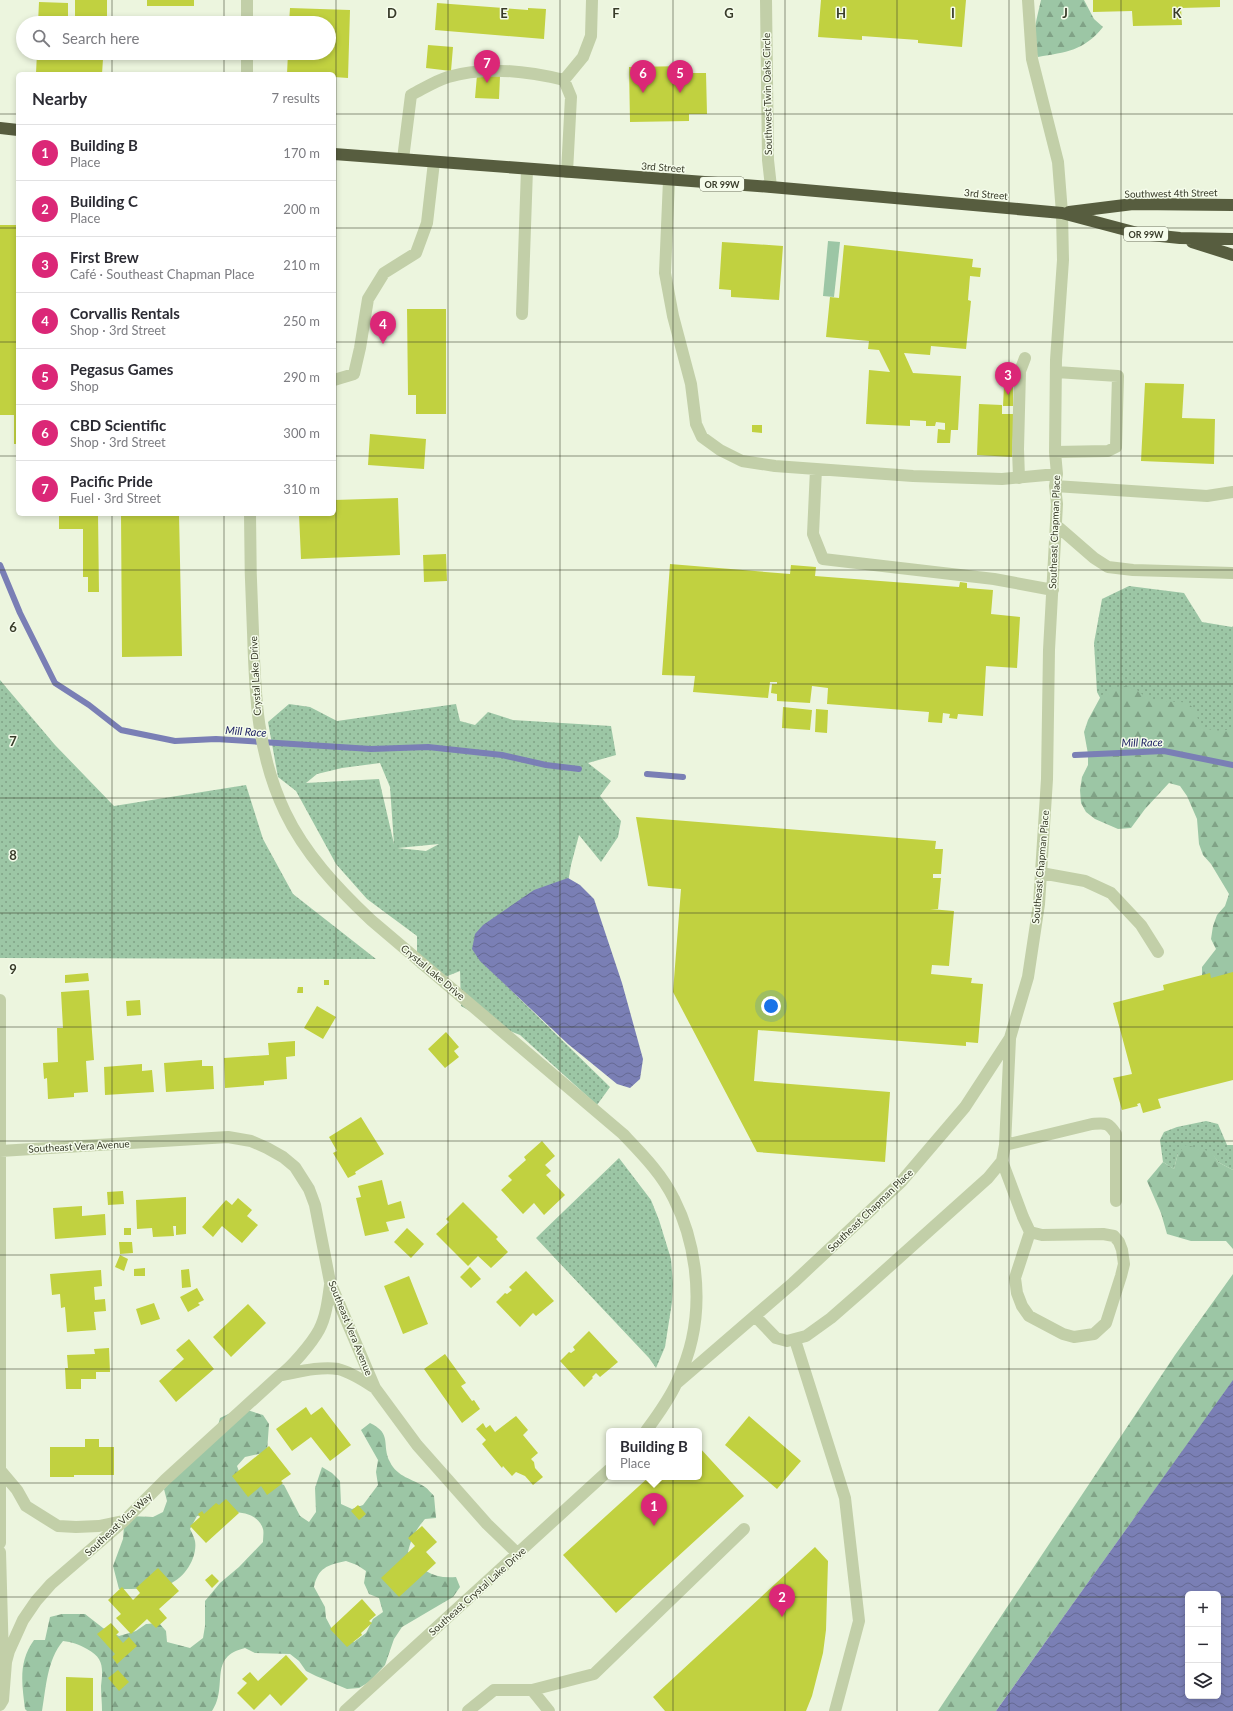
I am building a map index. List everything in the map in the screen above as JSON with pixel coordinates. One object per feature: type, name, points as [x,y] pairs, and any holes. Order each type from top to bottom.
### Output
[{"type":"highway","points":[[0,128],[16,130]]},
{"type":"highway","name":"3rd Street","points":[[336,154],[771,187],[1062,213]]},
{"type":"highway","name":"Southwest 4th Street","points":[[1062,213],[1133,204],[1233,205]]},
{"type":"highway","name":"OR 99W","points":[[1062,213],[1141,234],[1180,238],[1233,239]]},
{"type":"highway","points":[[1180,238],[1233,255]]},
{"type":"street","points":[[247,0],[247,16]]},
{"type":"street","points":[[564,80],[583,57],[591,36],[592,0]]},
{"type":"street","name":"Southwest Twin Oaks Circle","points":[[766,0],[768,160],[771,187]]},
{"type":"street","points":[[1028,0],[1032,60],[1058,162],[1062,213]]},
{"type":"street","points":[[247,60],[247,72]]},
{"type":"street","points":[[404,160],[412,95],[446,78],[479,71],[540,74],[564,80]]},
{"type":"street","points":[[564,80],[571,97],[567,172]]},
{"type":"street","points":[[336,379],[354,374],[368,299],[384,273],[416,253],[427,223],[434,162]]},
{"type":"street","points":[[522,314],[527,169]]},
{"type":"street","points":[[668,180],[665,273],[673,316],[691,384],[696,424],[702,437],[720,450],[742,461],[816,469],[913,476],[1002,479],[1057,474]]},
{"type":"street","name":"Southeast Chapman Place","points":[[677,1383],[793,1282],[901,1182],[965,1107],[1010,1038],[1028,977],[1039,904],[1047,779],[1050,650],[1057,504],[1055,486],[1057,474],[1055,452],[1056,372],[1063,260],[1062,213]]},
{"type":"street","points":[[1019,478],[1018,450],[1020,371],[1025,358]]},
{"type":"street","points":[[1055,452],[1108,452],[1116,447],[1118,376],[1056,372]]},
{"type":"street","points":[[816,469],[813,534],[823,559],[994,579],[1053,590]]},
{"type":"street","points":[[1055,486],[1207,496],[1233,492]]},
{"type":"street","name":"Crystal Lake Drive","points":[[250,516],[253,640],[258,723],[266,762],[285,813],[318,864],[337,888],[371,920],[623,1134],[653,1167],[674,1198],[688,1232],[695,1268],[696,1304],[692,1339],[677,1383]]},
{"type":"street","points":[[1056,525],[1094,558],[1108,567],[1134,570],[1233,573]]},
{"type":"street","points":[[1041,873],[1085,881],[1111,893],[1141,925],[1158,952]]},
{"type":"street","points":[[0,1000],[0,1146]]},
{"type":"street","points":[[755,1316],[776,1338],[786,1341],[795,1340],[806,1336],[831,1318],[988,1178],[1002,1161],[1005,1145],[1010,1038]]},
{"type":"street","points":[[1005,1145],[1092,1124],[1103,1123],[1110,1126],[1116,1134],[1116,1201]]},
{"type":"street","name":"Southeast Vera Avenue","points":[[0,1151],[228,1137],[251,1141],[268,1148],[283,1157],[294,1167],[309,1188],[315,1205],[330,1282],[375,1388],[417,1445],[487,1524],[518,1554]]},
{"type":"street","points":[[0,1157],[0,1543]]},
{"type":"street","points":[[1002,1161],[1030,1232],[1015,1278],[1017,1293],[1022,1306],[1029,1316],[1063,1334],[1074,1337],[1094,1334],[1106,1323],[1121,1276],[1124,1264],[1119,1242],[1114,1236],[1103,1234],[1042,1235],[1030,1232]]},
{"type":"street","name":"Southeast Vica Way","points":[[2,1705],[6,1662],[14,1640],[29,1610],[51,1584],[124,1521],[165,1480],[279,1376],[289,1369],[319,1330],[328,1302],[330,1282]]},
{"type":"street","points":[[795,1340],[846,1498],[859,1621],[835,1711]]},
{"type":"street","points":[[279,1376],[311,1370],[338,1369],[359,1378],[375,1388]]},
{"type":"street","points":[[648,1428],[664,1407],[677,1383]]},
{"type":"street","points":[[1,1471],[17,1490],[26,1506],[58,1526],[99,1526],[124,1521]]},
{"type":"street","name":"Southeast Crystal Lake Drive","points":[[345,1711],[606,1473]]},
{"type":"street","points":[[468,1711],[494,1690],[532,1690],[594,1674],[744,1529]]},
{"type":"street","points":[[0,1552],[3,1636],[2,1705]]},
{"type":"street","points":[[532,1690],[549,1711]]},
{"type":"green space","points":[[1041,0],[1084,0],[1094,19],[1103,27],[1096,35],[1081,46],[1066,52],[1038,57],[1034,36]]},
{"type":"green space","points":[[828,241],[840,242],[834,297],[823,296]]},
{"type":"green space","points":[[1129,586],[1184,593],[1202,622],[1233,626],[1233,737],[1110,717],[1097,692],[1094,643],[1102,599]]},
{"type":"green space","points":[[0,680],[55,745],[114,806],[246,785],[263,839],[293,894],[376,959],[0,958]]},
{"type":"green space","points":[[1123,686],[1135,688],[1145,696],[1155,700],[1184,702],[1189,704],[1205,728],[1219,731],[1233,729],[1233,988],[1202,980],[1202,967],[1216,949],[1211,939],[1213,926],[1217,915],[1225,906],[1229,894],[1211,864],[1203,855],[1199,844],[1197,819],[1187,796],[1180,786],[1169,783],[1145,809],[1131,828],[1118,829],[1095,819],[1086,812],[1081,803],[1080,790],[1082,777],[1088,765],[1088,754],[1084,732],[1088,720],[1101,696],[1111,688]]},
{"type":"green space","points":[[289,704],[310,707],[337,721],[456,704],[460,721],[475,725],[488,712],[513,720],[611,726],[616,755],[588,763],[611,781],[600,796],[621,821],[618,837],[601,862],[579,835],[567,888],[480,960],[610,1087],[597,1105],[520,1035],[495,1025],[461,1006],[460,971],[435,981],[417,967],[417,936],[367,899],[336,864],[296,791],[278,777],[268,722]],"holes":[[[380,763],[390,787],[394,844],[379,779],[306,783],[317,774],[342,768]],[[439,844],[426,851],[397,848],[398,848]]]},
{"type":"green space","points":[[1206,1121],[1218,1124],[1227,1145],[1233,1145],[1233,1170],[1218,1162],[1211,1152],[1178,1153],[1174,1169],[1163,1162],[1160,1140],[1164,1132],[1177,1127]]},
{"type":"green space","points":[[1186,1145],[1212,1152],[1218,1162],[1233,1170],[1233,1249],[1226,1241],[1191,1241],[1167,1234],[1161,1213],[1147,1181],[1163,1162],[1174,1169],[1178,1153]]},
{"type":"green space","points":[[619,1158],[651,1200],[671,1259],[673,1284],[672,1302],[665,1347],[656,1368],[649,1358],[536,1238]]},
{"type":"green space","points":[[1233,1274],[1233,1383],[996,1711],[938,1711],[1175,1355]]},
{"type":"green space","points":[[241,1408],[263,1415],[269,1424],[267,1452],[245,1457],[237,1466],[241,1477],[274,1481],[284,1485],[300,1516],[309,1522],[316,1512],[315,1488],[322,1467],[332,1473],[340,1481],[341,1504],[352,1509],[363,1505],[378,1485],[376,1472],[378,1460],[361,1430],[370,1423],[377,1427],[382,1431],[384,1436],[386,1450],[393,1467],[401,1474],[425,1487],[434,1496],[436,1518],[425,1519],[414,1534],[408,1552],[417,1564],[428,1572],[441,1577],[456,1577],[460,1587],[453,1597],[402,1627],[394,1639],[385,1665],[369,1682],[359,1688],[347,1689],[316,1676],[306,1671],[299,1661],[290,1654],[255,1653],[245,1648],[233,1652],[226,1658],[222,1665],[219,1692],[217,1701],[212,1711],[102,1711],[102,1669],[97,1656],[84,1647],[63,1641],[50,1665],[42,1711],[27,1711],[25,1709],[22,1682],[23,1665],[25,1657],[34,1640],[45,1640],[50,1617],[62,1614],[85,1614],[103,1628],[119,1636],[136,1631],[146,1624],[159,1623],[166,1631],[167,1642],[190,1648],[203,1638],[205,1626],[205,1601],[220,1583],[239,1567],[263,1542],[263,1529],[259,1521],[244,1513],[234,1512],[197,1516],[190,1529],[195,1541],[192,1561],[178,1579],[166,1585],[149,1588],[119,1589],[113,1566],[123,1539],[124,1526],[129,1516],[153,1517],[163,1512],[167,1501],[164,1489],[196,1452],[207,1449],[214,1440],[220,1418]],"holes":[[[346,1561],[357,1565],[366,1571],[364,1583],[369,1594],[379,1598],[383,1612],[373,1619],[366,1633],[354,1642],[343,1639],[334,1633],[326,1618],[325,1607],[314,1587],[318,1575],[324,1568]]]},
{"type":"water","points":[[568,878],[580,885],[594,899],[622,983],[643,1059],[640,1079],[630,1088],[617,1084],[568,1044],[480,961],[472,949],[475,934],[483,925],[534,890]]},
{"type":"water","points":[[1233,1380],[1233,1711],[996,1711]]},
{"type":"building","points":[[75,0],[107,0],[107,16],[75,16]]},
{"type":"building","points":[[147,0],[194,0],[194,6],[147,6]]},
{"type":"building","points":[[821,0],[966,0],[962,47],[918,43],[918,40],[862,36],[862,40],[818,37]]},
{"type":"building","points":[[1093,0],[1220,0],[1220,7],[1181,8],[1182,25],[1133,26],[1132,11],[1093,12]]},
{"type":"building","points":[[39,2],[68,3],[68,16],[38,16]]},
{"type":"building","points":[[437,3],[528,10],[528,8],[546,9],[544,39],[435,30]]},
{"type":"building","points":[[290,8],[350,10],[348,78],[336,77],[336,72],[287,72],[288,60],[336,60],[336,16],[289,16]]},
{"type":"building","points":[[428,45],[453,47],[451,71],[426,68]]},
{"type":"building","points":[[37,60],[103,60],[102,72],[36,72]]},
{"type":"building","points":[[689,66],[689,73],[706,73],[707,114],[689,114],[689,121],[630,122],[629,67]]},
{"type":"building","points":[[477,75],[500,76],[499,99],[475,98]]},
{"type":"building","points":[[0,225],[16,225],[16,444],[14,444],[14,415],[0,415]]},
{"type":"building","points":[[722,242],[783,246],[779,300],[731,297],[731,290],[719,289]]},
{"type":"building","points":[[844,245],[973,259],[972,267],[981,268],[980,277],[970,276],[968,300],[971,301],[966,349],[931,346],[930,355],[904,353],[913,373],[961,376],[958,430],[951,430],[950,443],[937,443],[938,429],[945,430],[945,423],[936,422],[935,426],[926,426],[926,421],[910,420],[910,426],[866,424],[869,370],[890,372],[879,350],[868,349],[869,341],[826,337],[830,297],[839,298]]},
{"type":"building","points":[[407,309],[446,309],[446,414],[416,414],[416,395],[408,395]]},
{"type":"building","points":[[1145,383],[1184,384],[1182,418],[1215,419],[1214,464],[1141,461]]},
{"type":"building","points":[[1004,385],[1013,385],[1013,406],[1003,406]]},
{"type":"building","points":[[979,404],[1002,405],[1002,414],[1014,414],[1012,457],[977,455]]},
{"type":"building","points":[[752,425],[762,425],[762,433],[752,432]]},
{"type":"building","points":[[370,434],[426,439],[424,469],[368,465]]},
{"type":"building","points":[[398,498],[400,555],[301,559],[299,516],[336,516],[336,500]]},
{"type":"building","points":[[59,516],[98,516],[99,592],[88,592],[88,577],[83,577],[83,529],[59,529]]},
{"type":"building","points":[[121,516],[179,516],[182,656],[122,657]]},
{"type":"building","points":[[446,554],[447,581],[424,582],[423,555]]},
{"type":"building","points":[[670,564],[790,574],[791,565],[816,567],[815,576],[959,587],[960,582],[967,583],[967,588],[993,590],[991,614],[1020,617],[1017,668],[986,666],[983,716],[958,714],[957,719],[949,718],[950,714],[943,713],[942,723],[928,722],[929,712],[827,704],[828,688],[812,686],[810,703],[777,701],[777,694],[771,693],[772,684],[777,684],[777,682],[770,682],[768,698],[693,692],[695,676],[662,675]]},
{"type":"building","points":[[783,707],[812,710],[810,730],[782,728]]},
{"type":"building","points":[[816,709],[828,710],[827,733],[815,732]]},
{"type":"building","points":[[636,817],[936,841],[935,849],[943,849],[941,874],[933,874],[933,878],[941,878],[938,909],[930,909],[954,911],[949,966],[932,965],[931,974],[972,978],[971,983],[983,984],[978,1043],[966,1042],[966,1046],[758,1030],[754,1081],[890,1092],[885,1162],[757,1152],[673,992],[681,889],[648,886]]},
{"type":"building","points":[[1233,972],[1233,1080],[1158,1099],[1161,1108],[1143,1113],[1140,1103],[1137,1104],[1138,1106],[1122,1110],[1113,1078],[1132,1074],[1113,1003],[1164,990],[1163,985],[1210,973],[1211,978]]},
{"type":"building","points":[[88,973],[89,981],[65,983],[65,975]]},
{"type":"building","points":[[324,980],[329,980],[329,985],[324,985]]},
{"type":"building","points":[[298,987],[303,987],[303,993],[297,993]]},
{"type":"building","points":[[89,990],[94,1060],[86,1061],[88,1092],[74,1093],[74,1097],[48,1099],[47,1078],[44,1079],[43,1063],[58,1062],[57,1028],[63,1028],[61,992]]},
{"type":"building","points":[[140,1000],[141,1015],[127,1016],[126,1001]]},
{"type":"building","points":[[317,1006],[336,1017],[323,1039],[304,1028]]},
{"type":"building","points":[[446,1032],[459,1047],[454,1051],[459,1057],[445,1068],[428,1049]]},
{"type":"building","points":[[295,1041],[295,1056],[286,1057],[287,1079],[264,1081],[264,1085],[225,1088],[224,1058],[269,1055],[268,1043]]},
{"type":"building","points":[[202,1060],[202,1066],[213,1066],[214,1089],[166,1092],[164,1063]]},
{"type":"building","points":[[142,1064],[142,1071],[152,1070],[154,1092],[105,1095],[104,1067]]},
{"type":"building","points":[[361,1117],[384,1154],[348,1178],[333,1153],[337,1151],[329,1137]]},
{"type":"building","points":[[542,1141],[555,1156],[545,1165],[551,1171],[546,1175],[565,1195],[544,1215],[534,1203],[523,1214],[501,1190],[512,1180],[508,1176],[526,1160],[524,1157]]},
{"type":"building","points":[[382,1180],[388,1205],[401,1201],[405,1218],[386,1222],[389,1231],[365,1236],[356,1198],[361,1197],[358,1186]]},
{"type":"building","points":[[123,1191],[124,1204],[108,1205],[107,1192]]},
{"type":"building","points":[[186,1197],[186,1234],[176,1235],[176,1226],[173,1226],[174,1236],[153,1237],[152,1228],[137,1229],[136,1200]]},
{"type":"building","points":[[238,1198],[252,1210],[247,1216],[258,1225],[242,1243],[222,1226],[213,1237],[202,1227],[226,1200],[232,1205]]},
{"type":"building","points":[[463,1202],[498,1237],[496,1239],[508,1252],[491,1268],[478,1256],[468,1266],[436,1234],[449,1222],[446,1219]]},
{"type":"building","points":[[82,1206],[82,1216],[105,1214],[106,1235],[55,1239],[53,1208]]},
{"type":"building","points":[[124,1228],[131,1228],[131,1235],[124,1235]]},
{"type":"building","points":[[407,1228],[424,1244],[411,1258],[394,1242]]},
{"type":"building","points":[[119,1242],[132,1242],[133,1253],[120,1254]]},
{"type":"building","points":[[120,1255],[128,1259],[124,1271],[115,1267]]},
{"type":"building","points":[[470,1267],[481,1279],[471,1288],[460,1277]]},
{"type":"building","points":[[145,1268],[145,1276],[134,1276],[134,1269]]},
{"type":"building","points":[[189,1269],[191,1287],[182,1288],[181,1270]]},
{"type":"building","points":[[101,1270],[102,1286],[94,1287],[95,1300],[105,1299],[106,1311],[94,1312],[96,1330],[67,1332],[65,1307],[61,1308],[60,1294],[52,1295],[50,1274]]},
{"type":"building","points":[[526,1271],[554,1301],[536,1316],[533,1313],[520,1327],[496,1302],[505,1293],[507,1294],[512,1290],[509,1287]]},
{"type":"building","points":[[409,1276],[428,1324],[403,1334],[384,1286]]},
{"type":"building","points":[[197,1288],[204,1300],[198,1303],[200,1305],[188,1312],[180,1297]]},
{"type":"building","points":[[154,1303],[160,1319],[141,1325],[136,1309]]},
{"type":"building","points":[[248,1304],[266,1323],[231,1357],[213,1337]]},
{"type":"building","points":[[589,1331],[618,1362],[600,1377],[596,1373],[584,1387],[560,1361],[569,1352],[571,1353],[575,1350],[573,1347]]},
{"type":"building","points":[[189,1339],[214,1369],[176,1402],[159,1381],[184,1359],[176,1350]]},
{"type":"building","points":[[109,1348],[110,1372],[96,1372],[96,1379],[81,1379],[81,1389],[66,1389],[65,1368],[68,1368],[67,1355],[95,1354],[94,1349]]},
{"type":"building","points":[[445,1354],[466,1383],[461,1386],[480,1409],[462,1423],[424,1369]]},
{"type":"building","points":[[306,1407],[311,1415],[322,1407],[351,1445],[330,1461],[311,1437],[292,1451],[276,1429]]},
{"type":"building","points":[[516,1416],[528,1430],[523,1435],[538,1453],[531,1459],[534,1462],[535,1468],[543,1477],[533,1485],[525,1476],[516,1472],[512,1476],[503,1466],[502,1468],[482,1444],[486,1440],[476,1429],[483,1423],[486,1428],[490,1425],[495,1432]]},
{"type":"building","points":[[749,1416],[801,1461],[777,1489],[725,1445]]},
{"type":"building","points":[[85,1439],[99,1439],[99,1447],[114,1447],[114,1475],[74,1475],[74,1477],[50,1477],[50,1447],[85,1447]]},
{"type":"building","points":[[269,1446],[291,1474],[281,1481],[283,1483],[267,1495],[261,1486],[248,1497],[232,1476]]},
{"type":"building","points":[[702,1450],[744,1496],[616,1613],[563,1555],[646,1480],[702,1480]]},
{"type":"building","points":[[226,1499],[239,1513],[206,1543],[190,1526],[200,1517],[198,1514],[202,1511],[204,1514],[216,1503],[219,1505]]},
{"type":"building","points":[[358,1505],[366,1514],[359,1520],[351,1511]]},
{"type":"building","points":[[422,1526],[437,1542],[426,1552],[436,1563],[399,1597],[381,1578],[415,1546],[408,1538]]},
{"type":"building","points":[[815,1547],[828,1561],[826,1630],[823,1653],[812,1696],[806,1711],[665,1711],[653,1697]]},
{"type":"building","points":[[158,1568],[179,1591],[159,1609],[167,1618],[156,1628],[147,1619],[131,1634],[116,1618],[121,1614],[108,1600],[122,1587],[133,1600],[140,1593],[136,1588]]},
{"type":"building","points":[[212,1574],[219,1581],[212,1588],[205,1580]]},
{"type":"building","points":[[362,1599],[376,1615],[369,1621],[372,1623],[361,1633],[362,1635],[347,1647],[330,1629]]},
{"type":"building","points":[[111,1623],[119,1632],[116,1635],[123,1643],[129,1637],[137,1646],[117,1664],[112,1657],[115,1654],[97,1634]]},
{"type":"building","points":[[286,1655],[308,1679],[281,1706],[270,1694],[254,1710],[237,1693],[247,1683],[242,1679],[250,1672],[258,1681]]},
{"type":"building","points":[[118,1670],[129,1682],[119,1691],[108,1678]]},
{"type":"building","points":[[66,1677],[93,1678],[93,1711],[66,1711]]},
{"type":"waterway","name":"Mill Race","points":[[0,565],[20,613],[55,683],[89,705],[121,730],[175,741],[216,739],[371,749],[428,747],[502,755],[546,765],[579,769]]},
{"type":"waterway","name":"Mill Race","points":[[1075,755],[1164,751],[1233,765]]},
{"type":"waterway","name":"Mill Race","points":[[647,774],[683,777]]},
{"type":"place","name":"Pacific Pride","points":[[487,83]]},
{"type":"place","name":"CBD Scientific","points":[[643,93]]},
{"type":"place","name":"Pegasus Games","points":[[680,93]]},
{"type":"place","name":"Corvallis Rentals","points":[[383,344]]},
{"type":"place","name":"First Brew","points":[[1008,395]]},
{"type":"place","name":"Building B","points":[[654,1526]]},
{"type":"place","name":"Building C","points":[[782,1617]]}]
